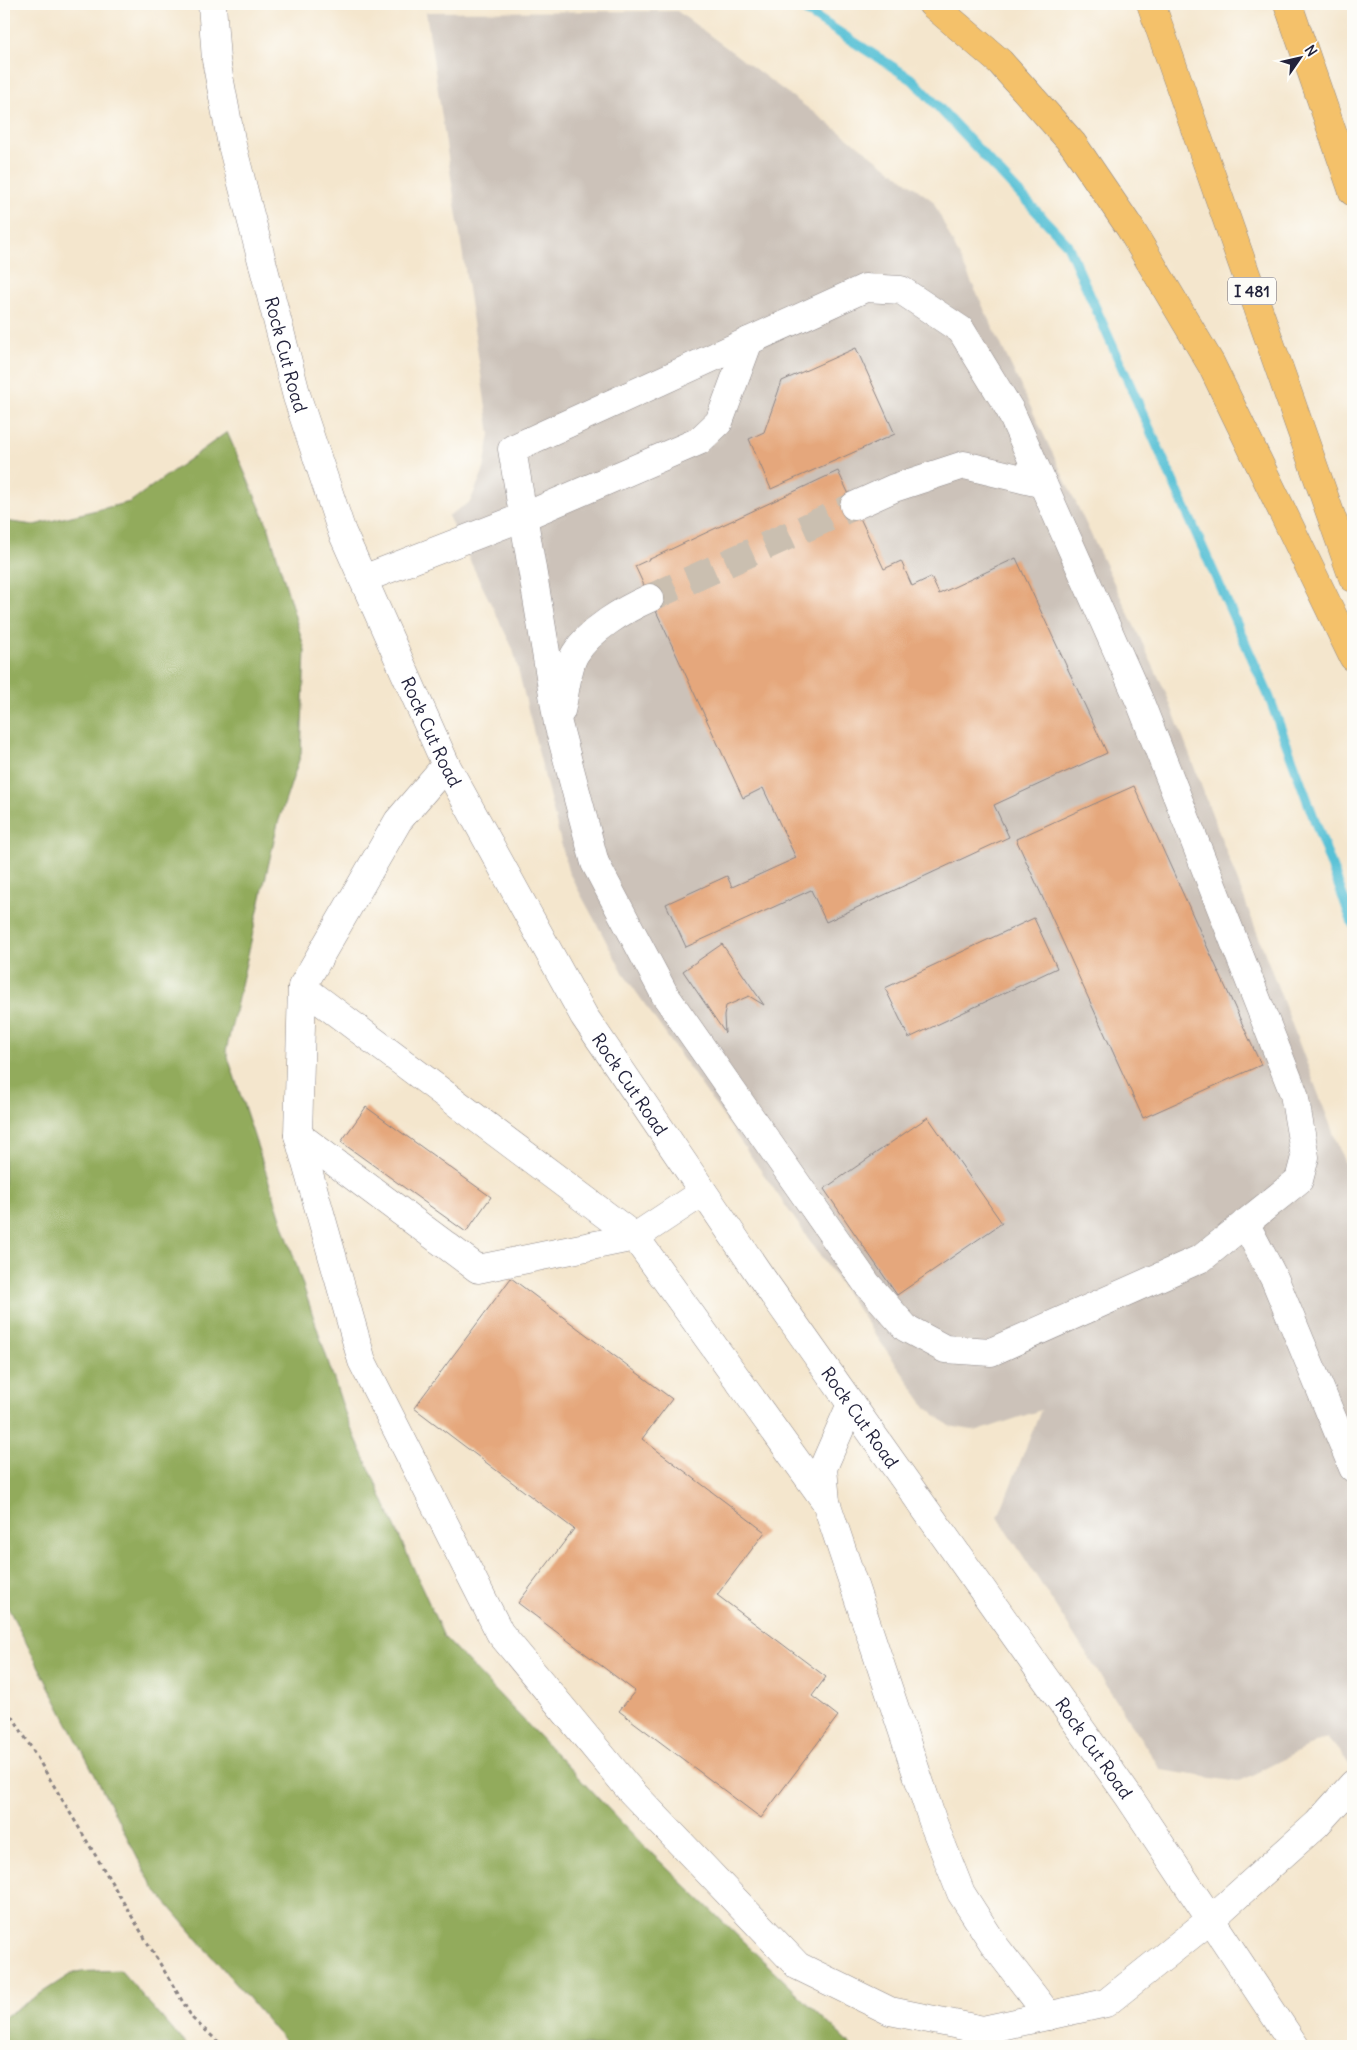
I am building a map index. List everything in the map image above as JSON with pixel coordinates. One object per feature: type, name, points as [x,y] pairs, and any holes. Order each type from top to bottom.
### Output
[{"type":"highway","points":[[932,4],[1000,62],[1073,144],[1130,228],[1211,364],[1353,657]]},
{"type":"highway","name":"I 481","points":[[1151,4],[1353,578]]},
{"type":"highway","points":[[1288,4],[1353,192]]},
{"type":"street","name":"Rock Cut Road","points":[[212,4],[216,60],[232,145],[295,388],[342,532],[446,766],[584,1016],[703,1192],[1129,1797],[1294,2046]]},
{"type":"street","points":[[865,288],[901,290],[961,330],[1010,410],[1043,484],[1140,702],[1294,1094],[1305,1157],[1299,1180],[1202,1258],[991,1352],[945,1349],[906,1328],[867,1284],[665,995],[595,863],[558,724],[512,449],[865,288]]},
{"type":"street","points":[[363,579],[523,517],[699,442],[719,422],[749,341]]},
{"type":"street","points":[[854,506],[894,488],[964,464],[1043,484]]},
{"type":"street","points":[[558,724],[574,655],[588,638],[627,608],[650,598]]},
{"type":"street","points":[[446,766],[398,821],[302,988],[298,1135],[366,1370],[500,1633],[630,1790],[798,1966],[890,2011],[983,2030],[1106,2003],[1210,1920],[1317,1824],[1353,1784]]},
{"type":"street","points":[[302,988],[635,1237],[826,1502]]},
{"type":"street","points":[[298,1135],[478,1269],[635,1237],[703,1192]]},
{"type":"street","points":[[1245,1223],[1275,1280],[1353,1468]]},
{"type":"street","points":[[851,1404],[823,1468],[826,1502],[934,1825],[961,1892],[995,1946],[1049,2016]]},
{"type":"path","points":[[4,1702],[193,2019],[223,2046]]},
{"type":"shaded area","points":[[677,11],[933,201],[1166,693],[1353,1185],[1353,1768],[1327,1737],[1238,1782],[1161,1770],[998,1517],[1041,1410],[978,1431],[949,1426],[926,1407],[625,976],[568,871],[513,649],[448,516],[470,502],[484,469],[490,434],[426,12]]},
{"type":"green space","points":[[227,432],[268,526],[305,650],[301,754],[278,823],[226,1051],[346,1416],[444,1637],[643,1845],[852,2046],[289,2046],[153,1887],[4,1600],[4,521],[34,525],[130,502]]},
{"type":"green space","points":[[120,1970],[187,2046],[4,2046],[4,2017],[74,1972]]},
{"type":"building","points":[[856,348],[895,434],[771,489],[749,439],[764,432],[782,381]]},
{"type":"building","points":[[838,471],[884,569],[901,561],[912,586],[931,577],[939,594],[1016,558],[1107,753],[994,805],[1009,837],[826,922],[811,890],[686,947],[666,904],[727,876],[732,887],[796,858],[763,788],[743,798],[635,566]]},
{"type":"building","points":[[1134,786],[1261,1065],[1143,1118],[1016,839]]},
{"type":"building","points":[[1034,918],[1057,968],[909,1038],[885,988]]},
{"type":"building","points":[[722,944],[764,1005],[749,996],[726,1006],[724,1016],[725,1033],[683,971]]},
{"type":"building","points":[[366,1107],[491,1197],[466,1232],[341,1142]]},
{"type":"building","points":[[928,1117],[1002,1223],[897,1295],[824,1189]]},
{"type":"building","points":[[511,1278],[672,1399],[642,1439],[765,1532],[717,1595],[826,1677],[812,1696],[838,1716],[761,1818],[619,1711],[635,1691],[518,1603],[574,1529],[414,1408]]},
{"type":"waterway","points":[[795,4],[913,80],[1067,244],[1268,694],[1353,924]]},
{"type":"tunnel","points":[[650,598],[854,506]]}]
